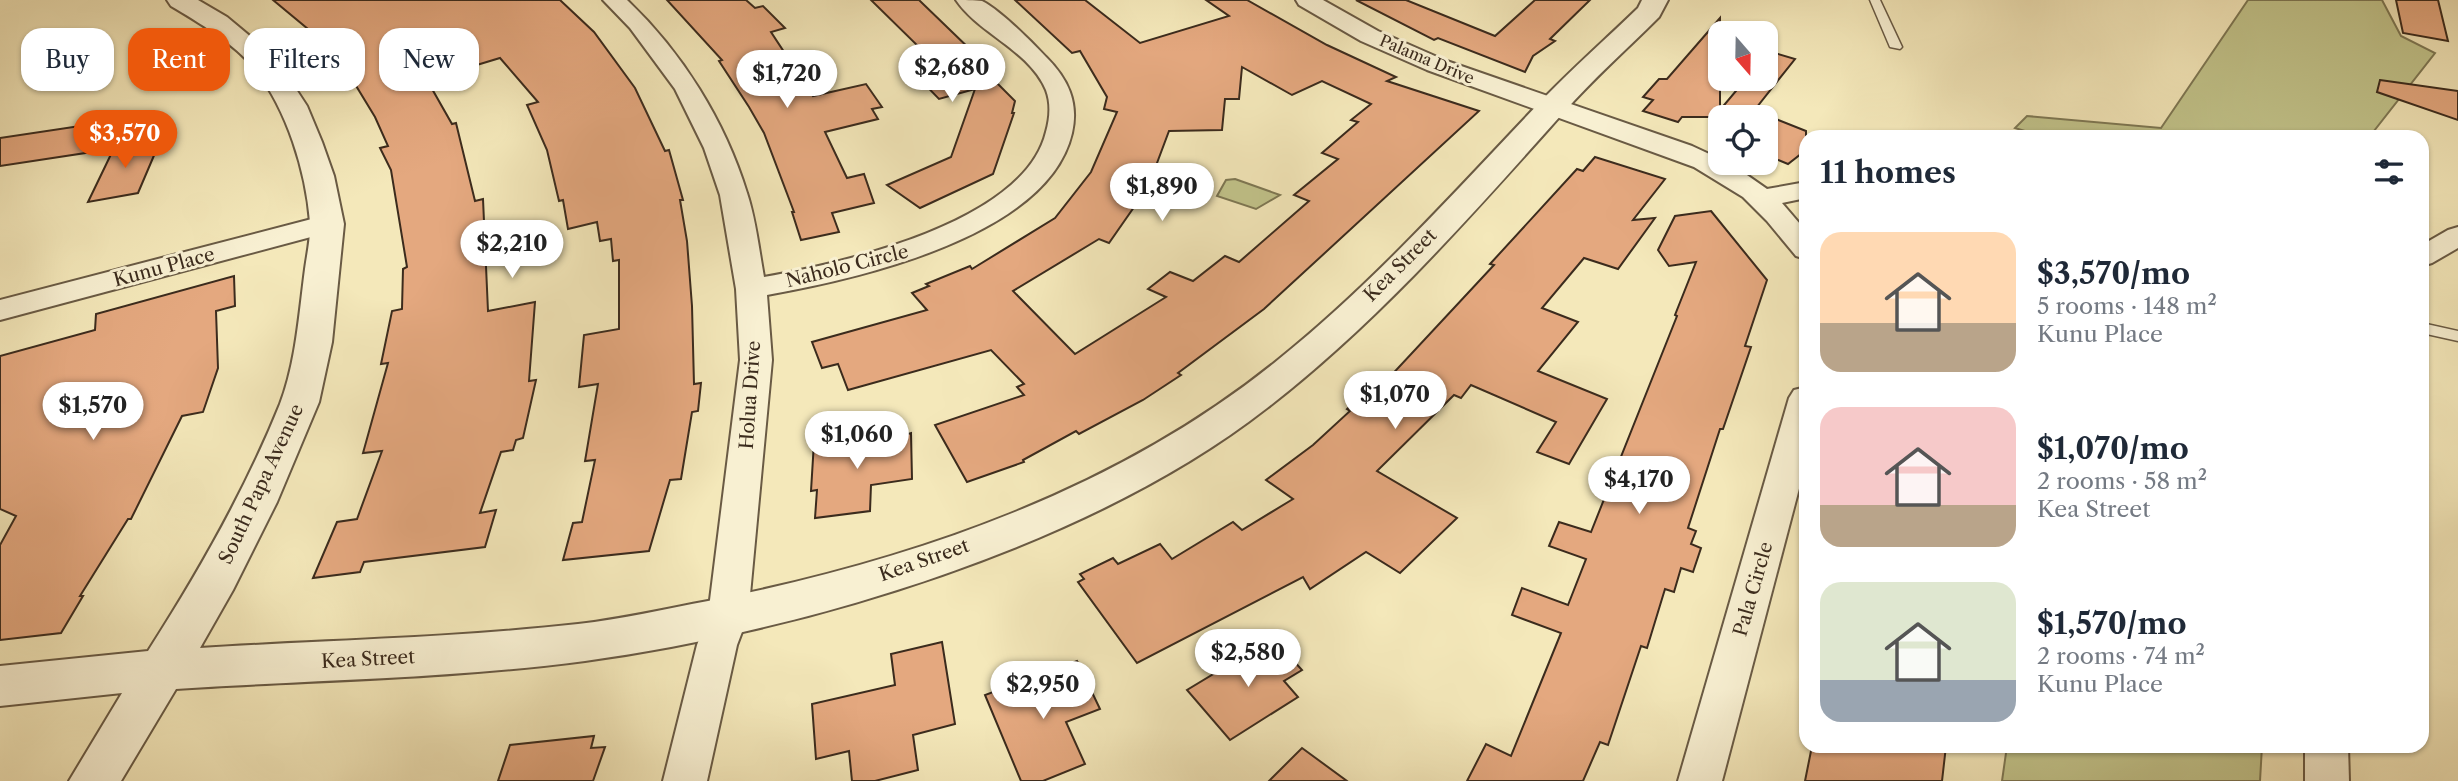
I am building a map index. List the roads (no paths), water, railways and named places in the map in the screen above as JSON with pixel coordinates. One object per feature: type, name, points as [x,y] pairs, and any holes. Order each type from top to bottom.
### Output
[{"type":"street","name":"South Papa Avenue","points":[[94,781],[211,590],[256,502],[300,402],[314,342],[327,224],[318,176],[307,142],[292,107],[265,63],[218,23],[180,0]]},
{"type":"street","name":"Holua Drive","points":[[614,0],[638,23],[687,88],[717,148],[734,195],[751,289],[756,360],[728,616],[717,645],[685,781]]},
{"type":"street","name":"Naholo Circle","points":[[751,289],[883,261],[939,241],[1012,197],[1044,167],[1052,155],[1061,129],[1063,112],[1057,86],[1027,52],[967,0]]},
{"type":"street","name":"Palama Drive","points":[[1307,0],[1402,51],[1451,72],[1553,106]]},
{"type":"street","name":"Kea Street","points":[[0,686],[161,670],[585,642],[805,599],[938,558],[1095,493],[1205,432],[1303,359],[1518,146],[1553,106],[1650,12],[1655,0]]},
{"type":"street","points":[[1553,106],[1705,161],[1744,184],[1761,198],[1799,241]]},
{"type":"street","points":[[1761,198],[1799,191]]},
{"type":"street","name":"Kunu Place","points":[[0,310],[327,224]]},
{"type":"street","points":[[2429,253],[2458,236]]},
{"type":"street","name":"Pala Circle","points":[[1700,781],[1799,423]]},
{"type":"street","points":[[2328,753],[2328,781]]},
{"type":"lane","points":[[1875,0],[1896,47]]},
{"type":"lane","points":[[2429,330],[2458,336]]}]
